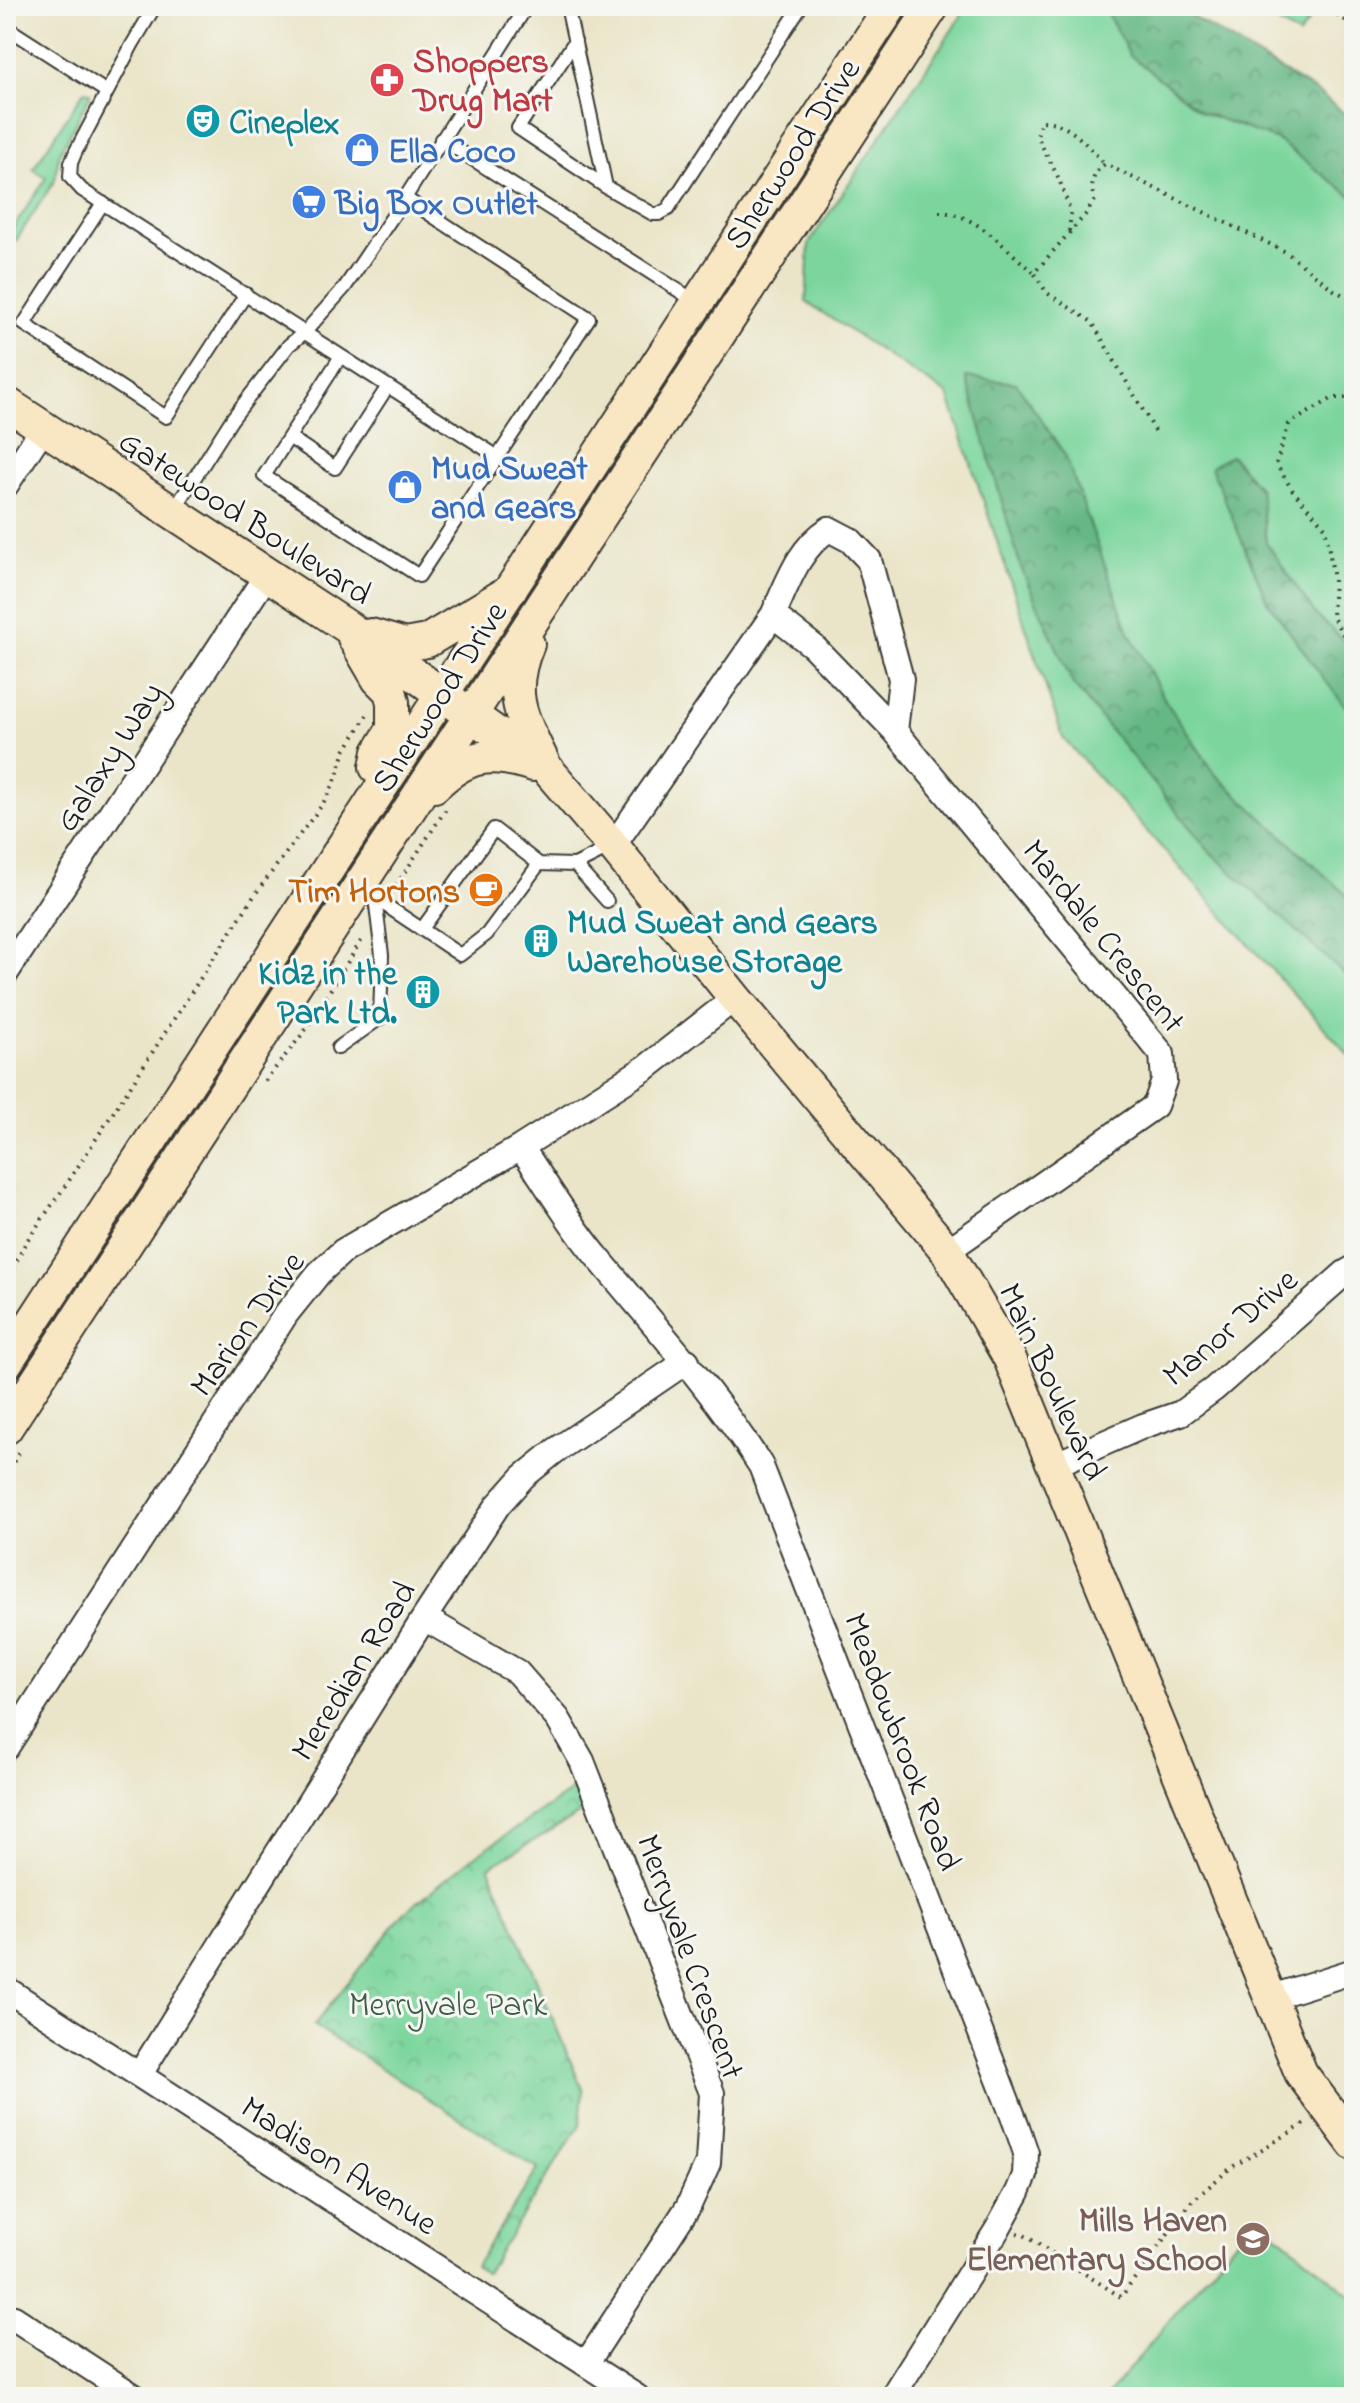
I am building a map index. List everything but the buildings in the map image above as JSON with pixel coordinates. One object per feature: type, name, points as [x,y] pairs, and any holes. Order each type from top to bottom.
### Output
[{"type":"main road","name":"Sherwood Drive","points":[[6,1428],[367,892],[411,807],[548,597],[891,6]]},
{"type":"main road","name":"Sherwood Drive","points":[[6,1363],[508,592],[933,6]]},
{"type":"main road","name":"Gatewood Boulevard","points":[[6,403],[349,628],[443,694]]},
{"type":"main road","points":[[349,628],[405,645],[427,641],[508,592]]},
{"type":"main road","points":[[547,769],[521,715],[517,689],[523,656],[548,597]]},
{"type":"main road","points":[[349,628],[378,679],[390,691],[393,702],[393,729],[379,752],[365,811]]},
{"type":"main road","name":"Main Boulevard","points":[[443,694],[547,769],[947,1251],[1010,1359],[1301,2073],[1354,2144]]},
{"type":"main road","points":[[411,807],[454,767],[474,759],[511,758],[547,769]]},
{"type":"street","points":[[6,485],[43,428]]},
{"type":"street","points":[[613,846],[773,615],[804,551],[829,529],[850,540],[869,560],[901,679],[895,731]]},
{"type":"street","name":"Galaxy Way","points":[[6,972],[266,576]]},
{"type":"street","name":"Mardale Crescent","points":[[773,615],[813,646],[895,731],[1162,1054],[1164,1081],[1155,1106],[947,1251]]},
{"type":"street","name":"Marion Drive","points":[[6,1748],[286,1314],[319,1273],[343,1251],[521,1147],[647,1067],[735,998]]},
{"type":"street","name":"Meadowbrook Road","points":[[521,1147],[592,1250],[687,1361],[737,1427],[761,1466],[1026,2153],[1025,2175],[997,2230],[892,2397]]},
{"type":"street","name":"Manor Drive","points":[[1054,1465],[1181,1413],[1214,1389],[1354,1268]]},
{"type":"street","name":"Meredian Road","points":[[140,2074],[424,1618],[498,1505],[523,1477],[555,1451],[687,1361]]},
{"type":"street","name":"Merryvale Crescent","points":[[424,1618],[517,1672],[558,1719],[582,1761],[712,2093],[708,2163],[688,2207],[586,2364]]},
{"type":"street","points":[[1269,1998],[1354,1971]]},
{"type":"street","name":"Madison Avenue","points":[[6,1989],[637,2397]]},
{"type":"street","points":[[6,2317],[14,2318],[135,2397]]},
{"type":"lane","points":[[155,6],[76,151],[70,177],[82,190],[498,457]]},
{"type":"lane","points":[[172,514],[232,419],[289,345],[305,332],[345,287],[527,6]]},
{"type":"lane","points":[[567,6],[606,187]]},
{"type":"lane","points":[[575,41],[518,128],[606,187],[653,214],[659,214],[668,209],[801,6]]},
{"type":"lane","points":[[6,27],[107,92]]},
{"type":"lane","points":[[441,139],[711,313]]},
{"type":"lane","points":[[341,356],[264,476],[419,576],[589,318],[405,198]]},
{"type":"lane","points":[[103,203],[24,324],[166,417],[246,294]]},
{"type":"lane","points":[[289,437],[335,468],[388,386]]},
{"type":"lane","points":[[422,929],[494,829],[539,864],[575,865],[613,846]]},
{"type":"lane","points":[[367,892],[460,955],[487,934],[539,864]]},
{"type":"lane","points":[[575,865],[607,901]]},
{"type":"lane","points":[[338,1048],[380,1018],[382,955],[367,892]]},
{"type":"path","points":[[1324,6],[1354,26]]},
{"type":"path","points":[[1068,234],[1071,213],[1059,179],[1037,136],[1041,121],[1053,121],[1066,127],[1105,164],[1286,252],[1334,290],[1354,301]]},
{"type":"path","points":[[1034,273],[1094,201],[1091,183],[1096,170],[1105,164]]},
{"type":"path","points":[[939,212],[954,213],[991,232],[1000,245],[1034,273],[1047,293],[1092,322],[1155,431]]},
{"type":"path","points":[[1354,398],[1333,398],[1289,424],[1276,464],[1293,491],[1325,527],[1334,579],[1332,616],[1354,653]]},
{"type":"path","points":[[6,1282],[26,1242],[248,906],[322,805],[334,784],[345,751],[371,711]]},
{"type":"path","points":[[393,890],[449,804]]},
{"type":"path","points":[[997,2230],[1024,2235],[1121,2297],[1192,2201],[1232,2167],[1328,2111]]},
{"type":"green space","points":[[968,6],[1155,6],[1354,152],[1354,1061],[1063,738],[948,395],[806,302],[809,243]]},
{"type":"green space","points":[[1103,6],[1175,6],[1317,92],[1354,121],[1354,198],[1277,140],[1201,112],[1130,55]]},
{"type":"green space","points":[[1270,6],[1307,6],[1315,11],[1299,36],[1264,14]]},
{"type":"green space","points":[[84,91],[90,92],[90,96],[59,154],[55,180],[6,256],[6,239],[46,178],[33,169]]},
{"type":"green space","points":[[966,377],[1016,383],[1065,455],[1129,632],[1165,700],[1216,775],[1354,902],[1354,983],[1209,851],[1073,684],[1021,568]]},
{"type":"green space","points":[[1231,455],[1260,489],[1266,542],[1317,616],[1354,650],[1354,717],[1267,601],[1211,467]]},
{"type":"green space","name":"Merryvale Park","points":[[579,1786],[589,1808],[489,1867],[583,2091],[580,2125],[486,2273],[475,2266],[538,2169],[314,2025],[404,1913],[472,1858]]},
{"type":"green space","points":[[1256,2216],[1354,2298],[1354,2397],[1106,2397]]},
{"type":"place","name":"Shoppers Drug Mart","points":[[387,80]]},
{"type":"place","name":"Cineplex","points":[[203,121]]},
{"type":"place","name":"Ella Coco","points":[[362,150]]},
{"type":"place","name":"Big Box Outlet","points":[[309,202]]},
{"type":"place","name":"Mud Sweat and Gears","points":[[405,487]]},
{"type":"place","name":"Tim Hortons","points":[[486,890]]},
{"type":"place","name":"Mud Sweat and Gears Warehouse Storage","points":[[541,941]]},
{"type":"place","name":"Kidz in the Park Ltd.","points":[[423,992]]},
{"type":"place","name":"Mills Haven Elementary School","points":[[1253,2239]]}]
